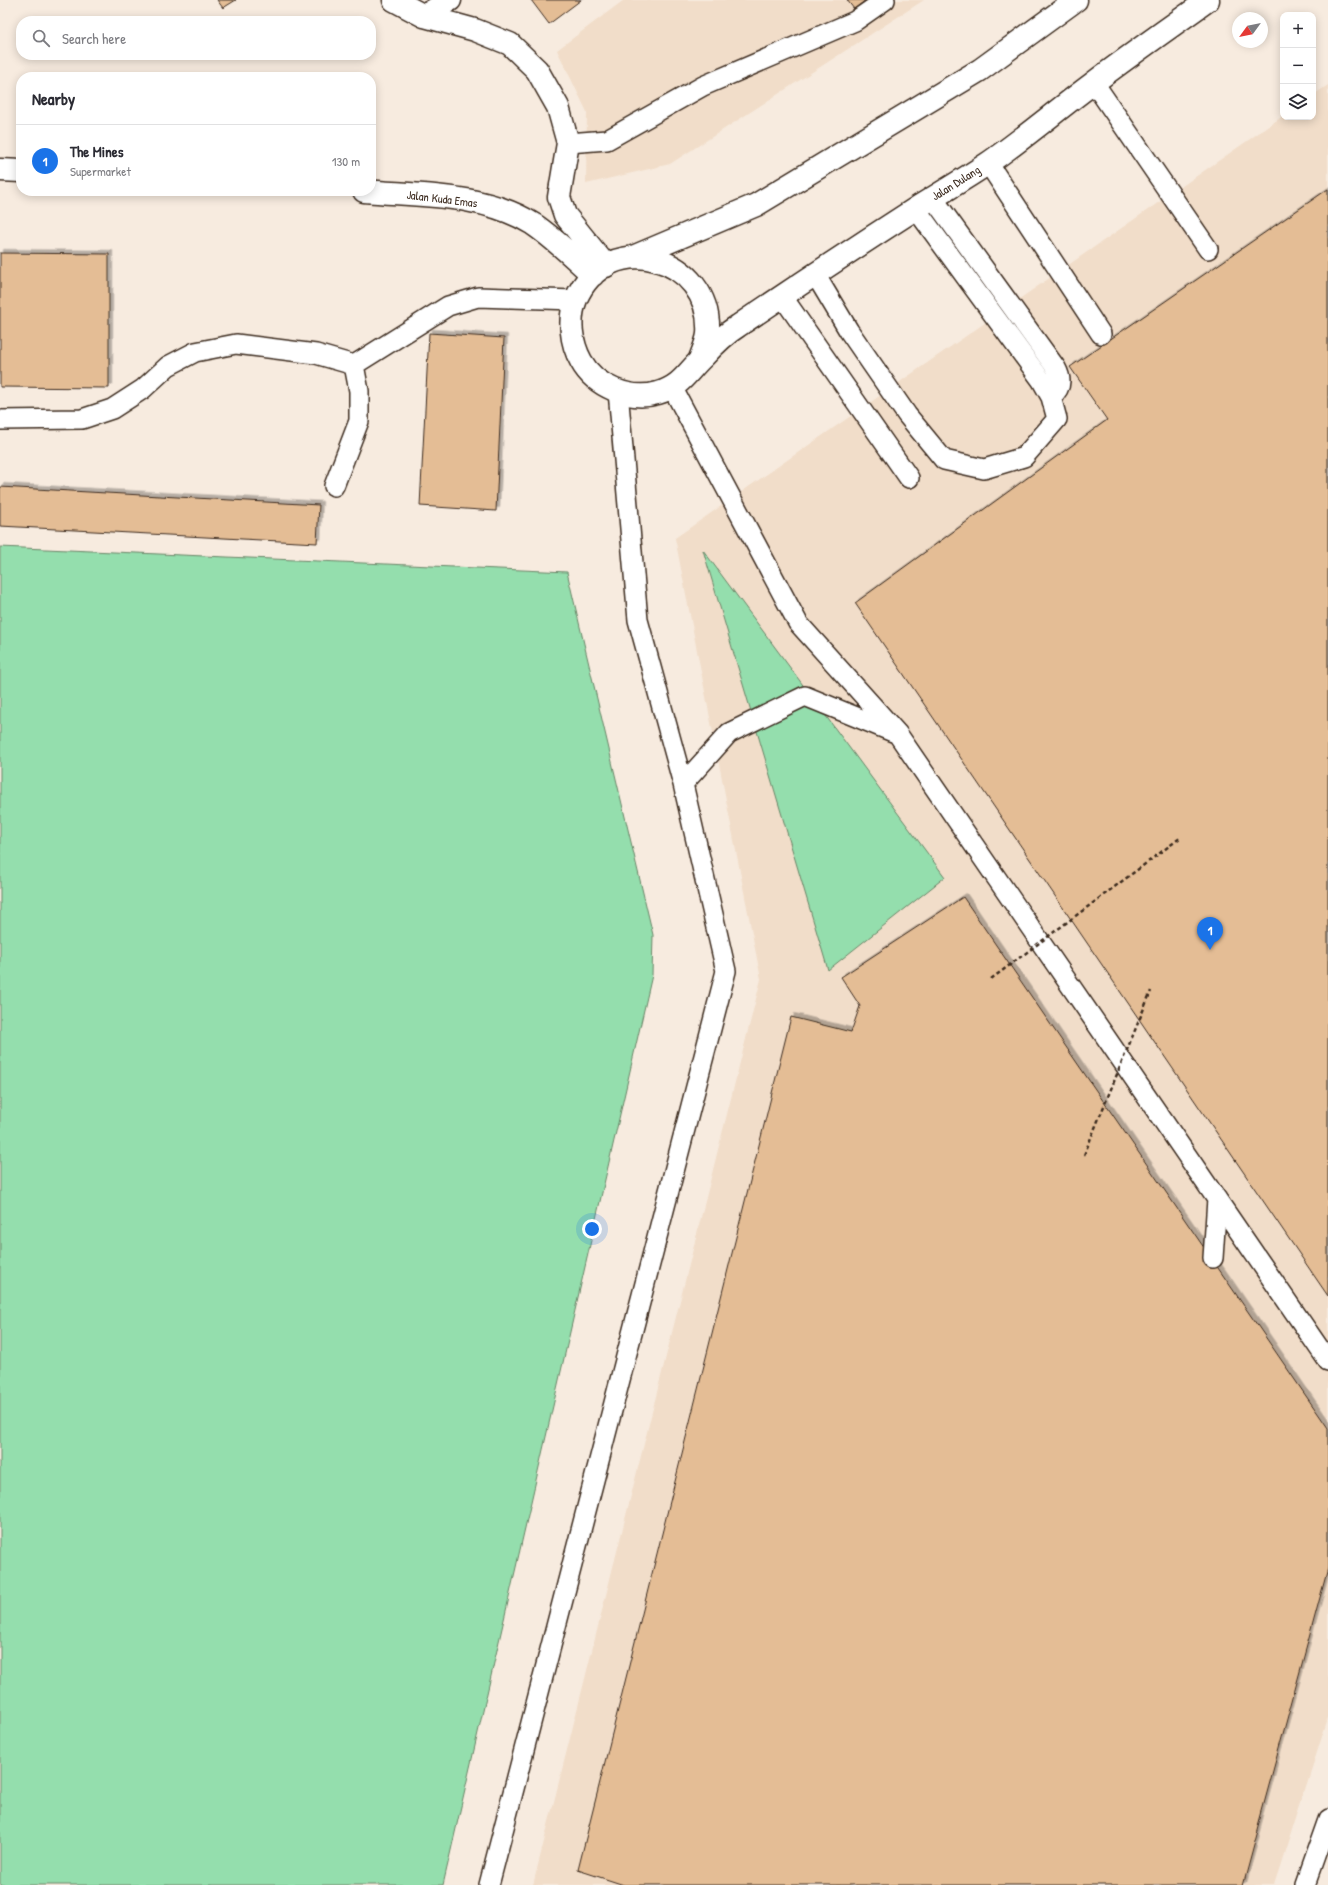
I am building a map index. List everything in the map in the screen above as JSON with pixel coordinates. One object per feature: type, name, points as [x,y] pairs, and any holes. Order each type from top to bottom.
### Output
[{"type":"street","points":[[394,0],[424,16],[475,30],[510,44],[537,70],[558,107],[568,143],[559,197],[565,215],[600,270]]},
{"type":"street","points":[[424,16],[450,0]]},
{"type":"street","points":[[632,257],[656,260],[679,270],[697,288],[706,311],[708,335],[700,359],[688,375],[672,387],[646,395],[618,391],[597,380],[581,362],[573,340],[571,316],[575,300],[583,286],[600,270],[756,206],[980,70],[1076,0]]},
{"type":"street","name":"Jalan Dulang","points":[[700,359],[728,333],[782,296],[988,163],[1208,0]]},
{"type":"street","points":[[0,170],[16,171]]},
{"type":"street","name":"Jalan Kuda Emas","points":[[376,192],[469,200],[510,212],[533,225],[600,270]]},
{"type":"lane","points":[[568,143],[606,140],[703,86],[854,21],[885,0]]},
{"type":"lane","points":[[1094,83],[1208,249]]},
{"type":"lane","points":[[988,163],[1101,334]]},
{"type":"lane","points":[[815,274],[849,332],[907,414],[944,460],[984,469],[1024,457],[1057,419],[1051,397],[924,203]]},
{"type":"lane","points":[[782,296],[909,478]]},
{"type":"lane","points":[[0,420],[82,419],[112,408],[143,389],[168,366],[195,352],[236,344],[316,354],[354,365],[448,306],[478,297],[575,300]]},
{"type":"lane","points":[[334,486],[359,421],[359,391],[354,365]]},
{"type":"lane","points":[[672,387],[798,622],[897,733],[1328,1361]]},
{"type":"lane","points":[[489,1885],[726,971],[683,784],[638,620],[618,391]]},
{"type":"lane","points":[[683,784],[729,733],[805,696],[897,733]]},
{"type":"lane","points":[[1213,1258],[1217,1199]]},
{"type":"lane","points":[[1304,1885],[1328,1820]]},
{"type":"path","points":[[991,979],[1180,838]]},
{"type":"path","points":[[1084,1155],[1151,991]]},
{"type":"shaded area","points":[[624,0],[924,0],[670,164],[586,184],[587,112],[557,50]]},
{"type":"shaded area","points":[[1328,85],[1328,1717],[1274,1885],[533,1885],[761,979],[675,538],[1280,118],[1280,120],[1316,120],[1316,93]]},
{"type":"green space","points":[[0,547],[567,572],[653,935],[652,975],[443,1885],[0,1885]]},
{"type":"green space","points":[[703,550],[945,877],[828,970]]},
{"type":"building","points":[[217,0],[236,0],[223,8]]},
{"type":"building","points":[[531,0],[581,0],[549,24]]},
{"type":"building","points":[[847,0],[866,0],[854,9]]},
{"type":"building","points":[[1328,189],[1328,1296],[855,603],[1107,420],[1070,367]]},
{"type":"building","points":[[0,253],[109,254],[109,388],[0,387]]},
{"type":"building","points":[[429,333],[504,338],[496,511],[420,506]]},
{"type":"building","points":[[0,487],[319,505],[317,543],[0,526]]},
{"type":"building","points":[[963,897],[1328,1428],[1328,1568],[1242,1885],[624,1885],[578,1870],[791,1017],[851,1032],[860,1006],[841,977]]},
{"type":"place","name":"The Mines","points":[[1210,950]]}]
